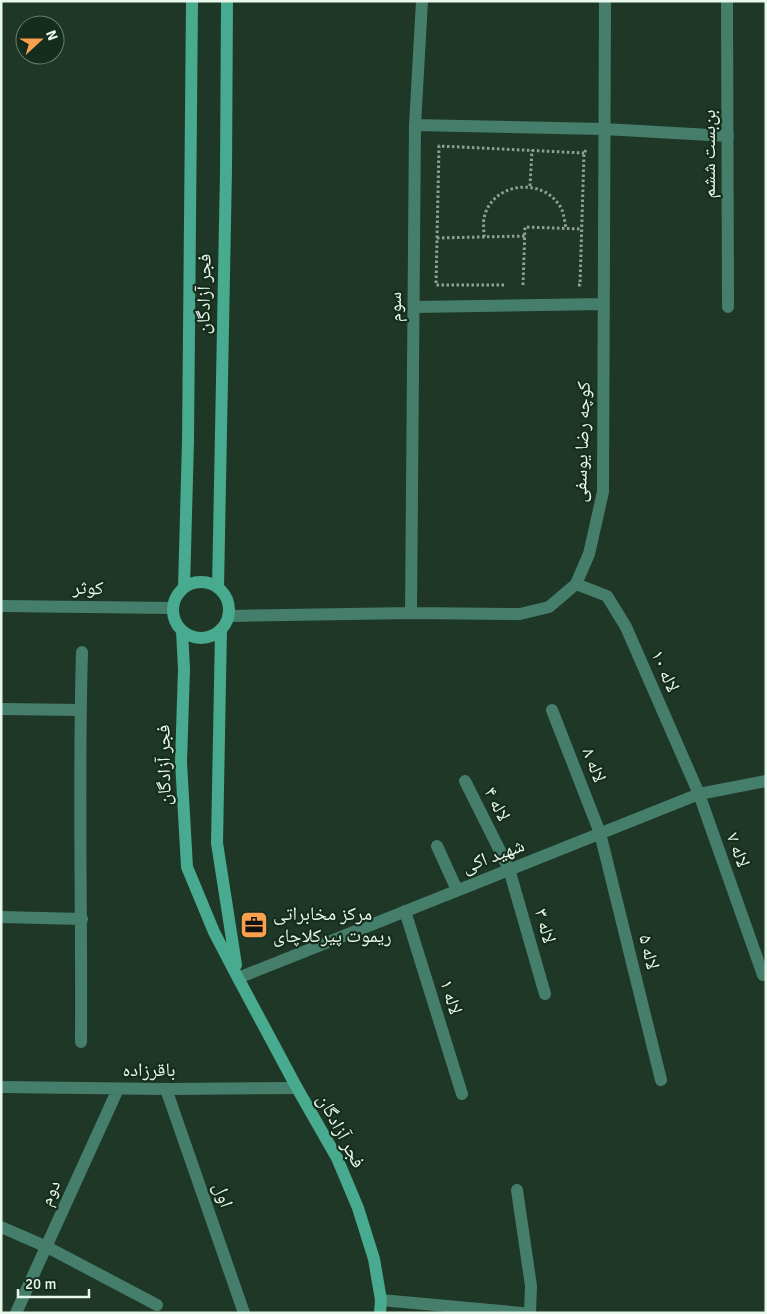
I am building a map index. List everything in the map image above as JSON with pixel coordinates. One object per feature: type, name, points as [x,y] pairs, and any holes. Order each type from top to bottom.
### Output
[{"type":"street","name":"فجر آزادگان","points":[[184,588],[188,432],[192,1]]},
{"type":"street","name":"فجر آزادگان","points":[[218,588],[227,1]]},
{"type":"street","name":"سوم","points":[[411,613],[415,125],[422,1]]},
{"type":"street","name":"کوچه رضا یوسفی","points":[[228,616],[411,613],[520,614],[550,608],[576,584],[589,554],[603,492],[605,1]]},
{"type":"street","name":"بن‌بست ششم","points":[[727,1],[728,307]]},
{"type":"street","points":[[415,125],[604,129],[728,136]]},
{"type":"street","points":[[414,306],[603,304]]},
{"type":"street","points":[[196,582],[208,583],[218,588],[225,596],[229,606],[228,616],[222,629],[212,636],[202,638],[191,636],[182,631],[175,620],[173,608],[176,597],[184,588],[196,582]]},
{"type":"street","name":"لاله ۱۰","points":[[576,584],[606,596],[626,627],[699,794]]},
{"type":"street","name":"کوثر","points":[[1,606],[173,608]]},
{"type":"street","name":"فجر آزادگان","points":[[222,629],[217,844],[238,978]]},
{"type":"street","name":"فجر آزادگان","points":[[182,631],[184,669],[181,762],[187,866],[214,932],[297,1088],[337,1158],[358,1208],[374,1259],[381,1300],[380,1313]]},
{"type":"street","points":[[81,1042],[80,710],[82,652]]},
{"type":"street","points":[[1,709],[80,710]]},
{"type":"street","name":"لاله ۸","points":[[552,710],[600,834]]},
{"type":"street","name":"لاله ۴","points":[[465,781],[509,870]]},
{"type":"street","name":"شهید اکی","points":[[238,978],[699,794],[766,781]]},
{"type":"street","name":"لاله ۷","points":[[699,794],[763,975]]},
{"type":"street","name":"لاله ۵","points":[[600,834],[661,1080]]},
{"type":"street","points":[[437,846],[457,890]]},
{"type":"street","name":"لاله ۳","points":[[509,870],[545,994]]},
{"type":"street","name":"لاله ۱","points":[[405,911],[462,1094]]},
{"type":"street","points":[[1,917],[82,919]]},
{"type":"street","name":"باقرزاده","points":[[1,1087],[118,1089],[297,1088]]},
{"type":"street","name":"دوم","points":[[16,1313],[118,1089]]},
{"type":"street","name":"اول","points":[[166,1089],[244,1313]]},
{"type":"street","points":[[517,1190],[530,1286],[530,1313]]},
{"type":"street","points":[[1,1227],[47,1247],[157,1305]]},
{"type":"street","points":[[381,1300],[522,1313]]},
{"type":"path","points":[[513,285],[436,285],[438,146],[584,152],[580,286],[571,286]]},
{"type":"path","points":[[530,186],[532,150]]},
{"type":"path","points":[[484,237],[484,217],[494,199],[511,188],[530,186],[549,194],[562,209],[566,229]]},
{"type":"path","points":[[532,285],[523,285],[525,228],[582,229]]},
{"type":"path","points":[[437,238],[525,236]]},
{"type":"place","name":"مرکز مخابراتی ریموت پیرکلاچای","points":[[254,925]]}]
